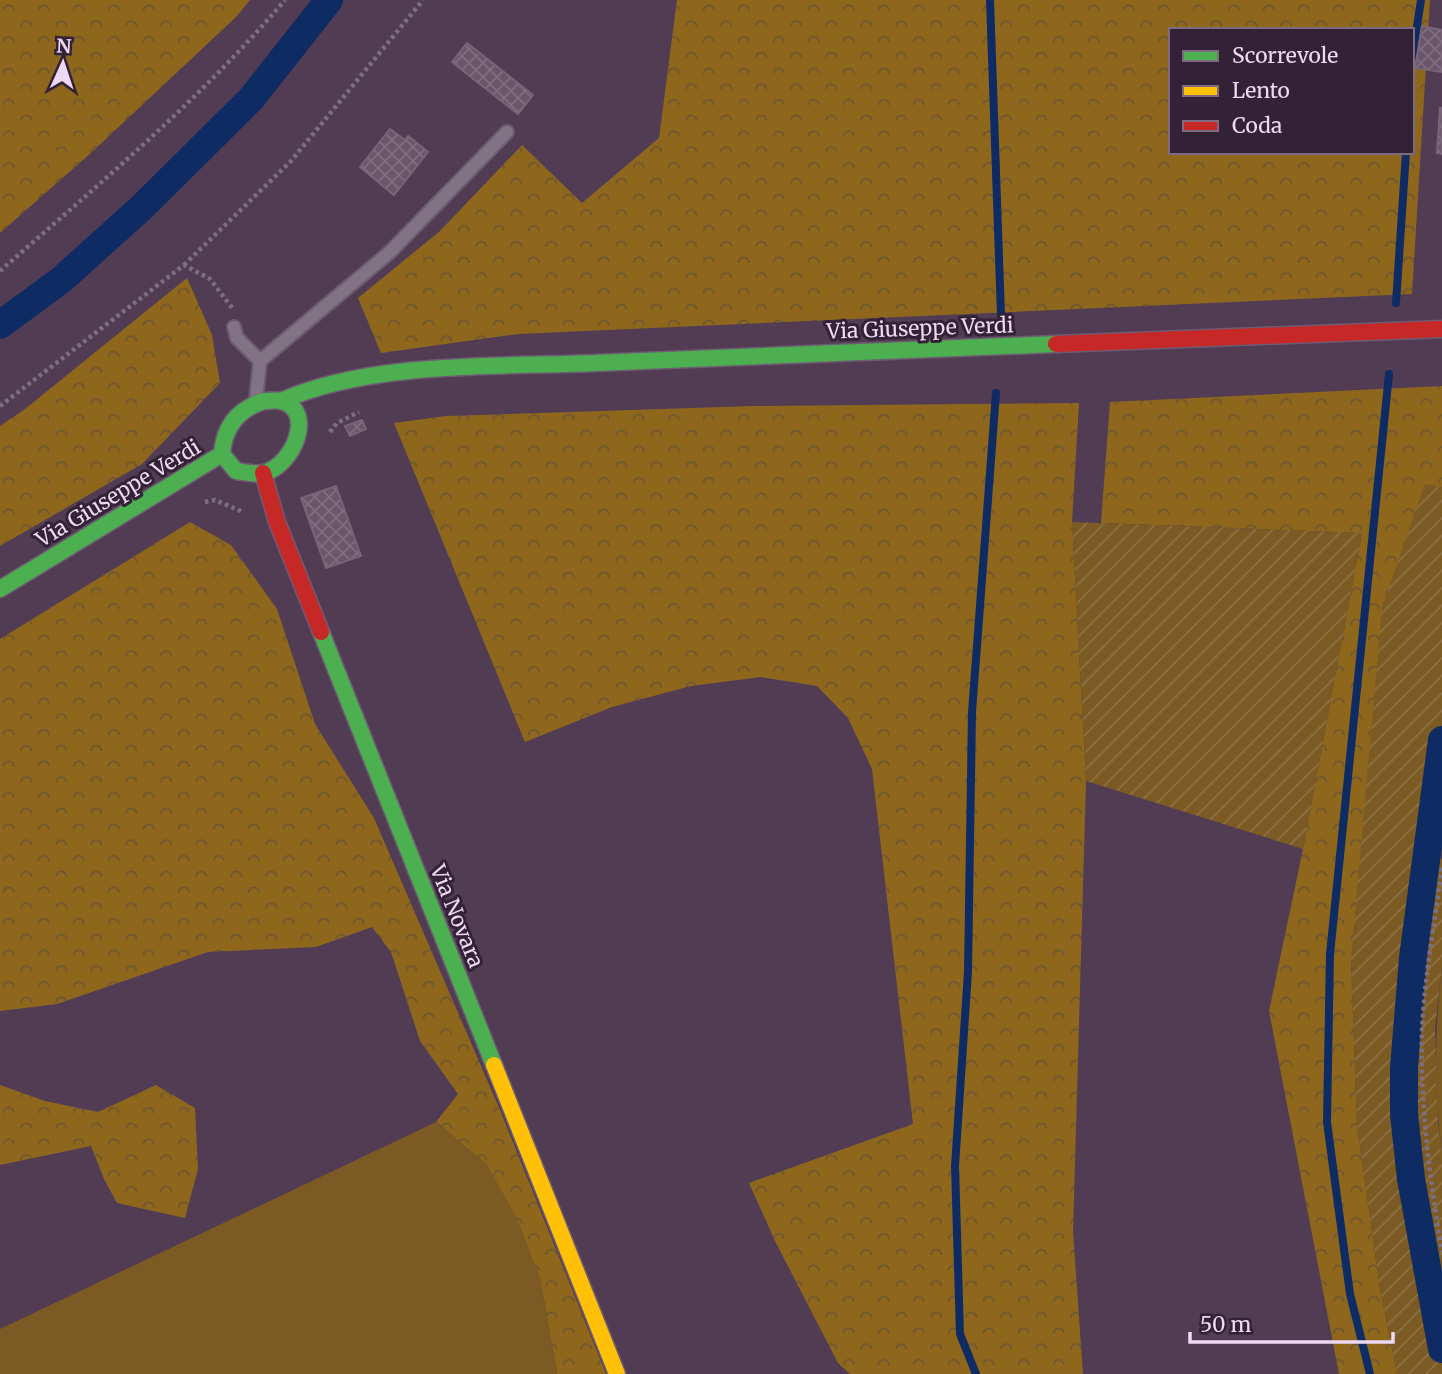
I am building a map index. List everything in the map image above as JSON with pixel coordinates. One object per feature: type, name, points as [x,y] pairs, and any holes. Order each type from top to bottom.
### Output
[{"type":"street","name":"Via Giuseppe Verdi","points":[[281,401],[296,393],[399,373],[487,367],[1442,329]]},
{"type":"street","name":"Via Giuseppe Verdi","points":[[341,397],[399,373]]},
{"type":"street","points":[[281,401],[304,420],[292,452],[278,466],[264,473],[236,471],[222,454],[227,428],[236,416],[255,403],[281,401]]},
{"type":"street","name":"Via Giuseppe Verdi","points":[[0,589],[222,454]]},
{"type":"street","name":"Via Novara","points":[[264,473],[277,522],[617,1374]]},
{"type":"lane","points":[[255,403],[260,361],[390,252],[507,132]]},
{"type":"lane","points":[[235,333],[260,361]]},
{"type":"path","points":[[0,271],[113,172],[250,41],[285,0]]},
{"type":"path","points":[[0,406],[184,265],[291,161],[423,0]]},
{"type":"path","points":[[184,265],[210,279],[244,323],[244,329],[235,333]]},
{"type":"path","points":[[328,433],[337,423],[361,411]]},
{"type":"path","points":[[333,414],[337,423]]},
{"type":"path","points":[[201,502],[215,500],[244,512],[258,530],[277,522]]},
{"type":"path","points":[[1442,868],[1422,1032],[1425,1119],[1433,1199],[1442,1252]]},
{"type":"green space","points":[[0,0],[250,0],[236,17],[92,152],[0,233]]},
{"type":"green space","points":[[677,0],[1430,0],[1412,294],[518,334],[381,353],[358,298],[440,231],[522,145],[582,203],[659,138]]},
{"type":"green space","points":[[187,278],[212,335],[220,383],[142,464],[0,546],[0,426],[25,409]]},
{"type":"green space","points":[[1442,386],[1442,487],[1425,485],[1351,958],[1357,1125],[1380,1289],[1397,1374],[1339,1374],[1269,1011],[1303,849],[1362,533],[1101,523],[1110,402]]},
{"type":"green space","points":[[1079,403],[1072,522],[1086,781],[1073,1232],[1083,1374],[850,1374],[838,1363],[775,1241],[749,1183],[913,1124],[872,769],[848,718],[817,686],[761,677],[691,686],[612,707],[525,742],[394,423],[446,416],[754,406]]},
{"type":"green space","points":[[190,522],[231,545],[277,609],[315,724],[374,818],[500,1110],[606,1374],[557,1374],[540,1278],[487,1165],[436,1122],[458,1094],[420,1041],[391,952],[372,927],[316,947],[208,952],[57,1004],[0,1011],[0,639]]},
{"type":"green space","points":[[0,1085],[45,1101],[98,1112],[156,1085],[195,1108],[198,1169],[185,1218],[117,1203],[91,1146],[0,1165]]},
{"type":"shaded area","points":[[1425,484],[1442,487],[1442,829],[1437,858],[1442,859],[1442,967],[1435,1028],[1438,1123],[1442,1152],[1442,1374],[1397,1374],[1380,1289],[1357,1125],[1351,958],[1382,607]]},
{"type":"shaded area","points":[[1072,522],[1362,533],[1303,849],[1086,781]]},
{"type":"shaded area","points":[[1442,967],[1442,1152],[1436,1060]]},
{"type":"shaded area","points":[[436,1122],[487,1165],[517,1218],[540,1278],[557,1374],[0,1374],[0,1329]]},
{"type":"building","points":[[1422,26],[1442,30],[1442,72],[1415,68]]},
{"type":"building","points":[[467,43],[533,95],[518,114],[452,62]]},
{"type":"building","points":[[1442,108],[1442,154],[1437,153]]},
{"type":"building","points":[[390,129],[405,140],[408,136],[428,152],[394,195],[360,167]]},
{"type":"building","points":[[362,420],[366,429],[350,436],[345,426]]},
{"type":"building","points":[[336,486],[361,556],[326,568],[301,498]]},
{"type":"waterway","points":[[0,325],[61,280],[141,208],[251,99],[329,0]]},
{"type":"waterway","points":[[990,0],[1001,315]]},
{"type":"waterway","points":[[1414,46],[1421,0]]},
{"type":"waterway","points":[[1396,303],[1406,154]]},
{"type":"waterway","points":[[1370,1374],[1350,1294],[1327,1122],[1330,954],[1389,374]]},
{"type":"waterway","points":[[976,1374],[960,1334],[955,1166],[968,972],[972,712],[996,393]]},
{"type":"waterway","points":[[1442,740],[1413,958],[1404,1068],[1404,1114],[1411,1179],[1442,1349]]},
{"type":"traffic: fast","points":[[281,401],[316,388],[354,379],[435,368],[1056,344]]},
{"type":"traffic: fast","points":[[264,401],[281,401],[292,406],[299,426],[297,437],[292,449],[275,468],[261,474],[236,471],[222,454],[229,427],[240,414],[264,401]]},
{"type":"traffic: fast","points":[[0,589],[222,454]]},
{"type":"traffic: fast","points":[[321,632],[494,1065]]},
{"type":"traffic: slow","points":[[494,1065],[617,1374]]},
{"type":"traffic: jam","points":[[1056,344],[1442,329]]},
{"type":"traffic: jam","points":[[263,473],[277,522],[321,632]]}]
